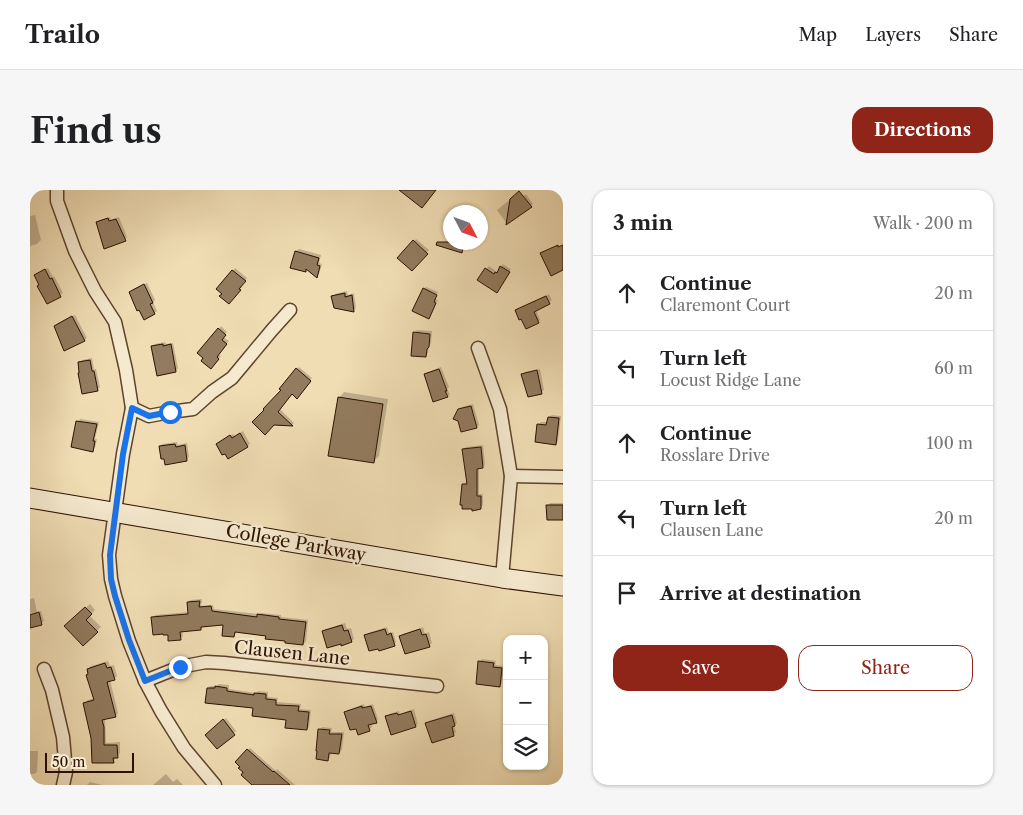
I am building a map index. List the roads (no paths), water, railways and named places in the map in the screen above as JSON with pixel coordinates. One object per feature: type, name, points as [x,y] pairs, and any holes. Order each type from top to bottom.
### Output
[{"type":"main road","name":"College Parkway","points":[[30,498],[502,578],[563,586]]},
{"type":"street","points":[[57,190],[57,201],[75,251],[95,291],[115,322],[132,408],[123,454],[110,555],[111,579],[115,596],[145,681],[161,711],[184,748],[216,785]]},
{"type":"street","points":[[132,408],[149,416],[193,409],[232,378],[290,310]]},
{"type":"street","points":[[478,348],[500,409],[512,476],[502,578]]},
{"type":"street","points":[[512,476],[563,477]]},
{"type":"street","name":"Clausen Lane","points":[[145,681],[180,667],[215,662],[437,686]]},
{"type":"street","points":[[44,668],[52,690],[63,738],[66,772],[63,785]]}]
